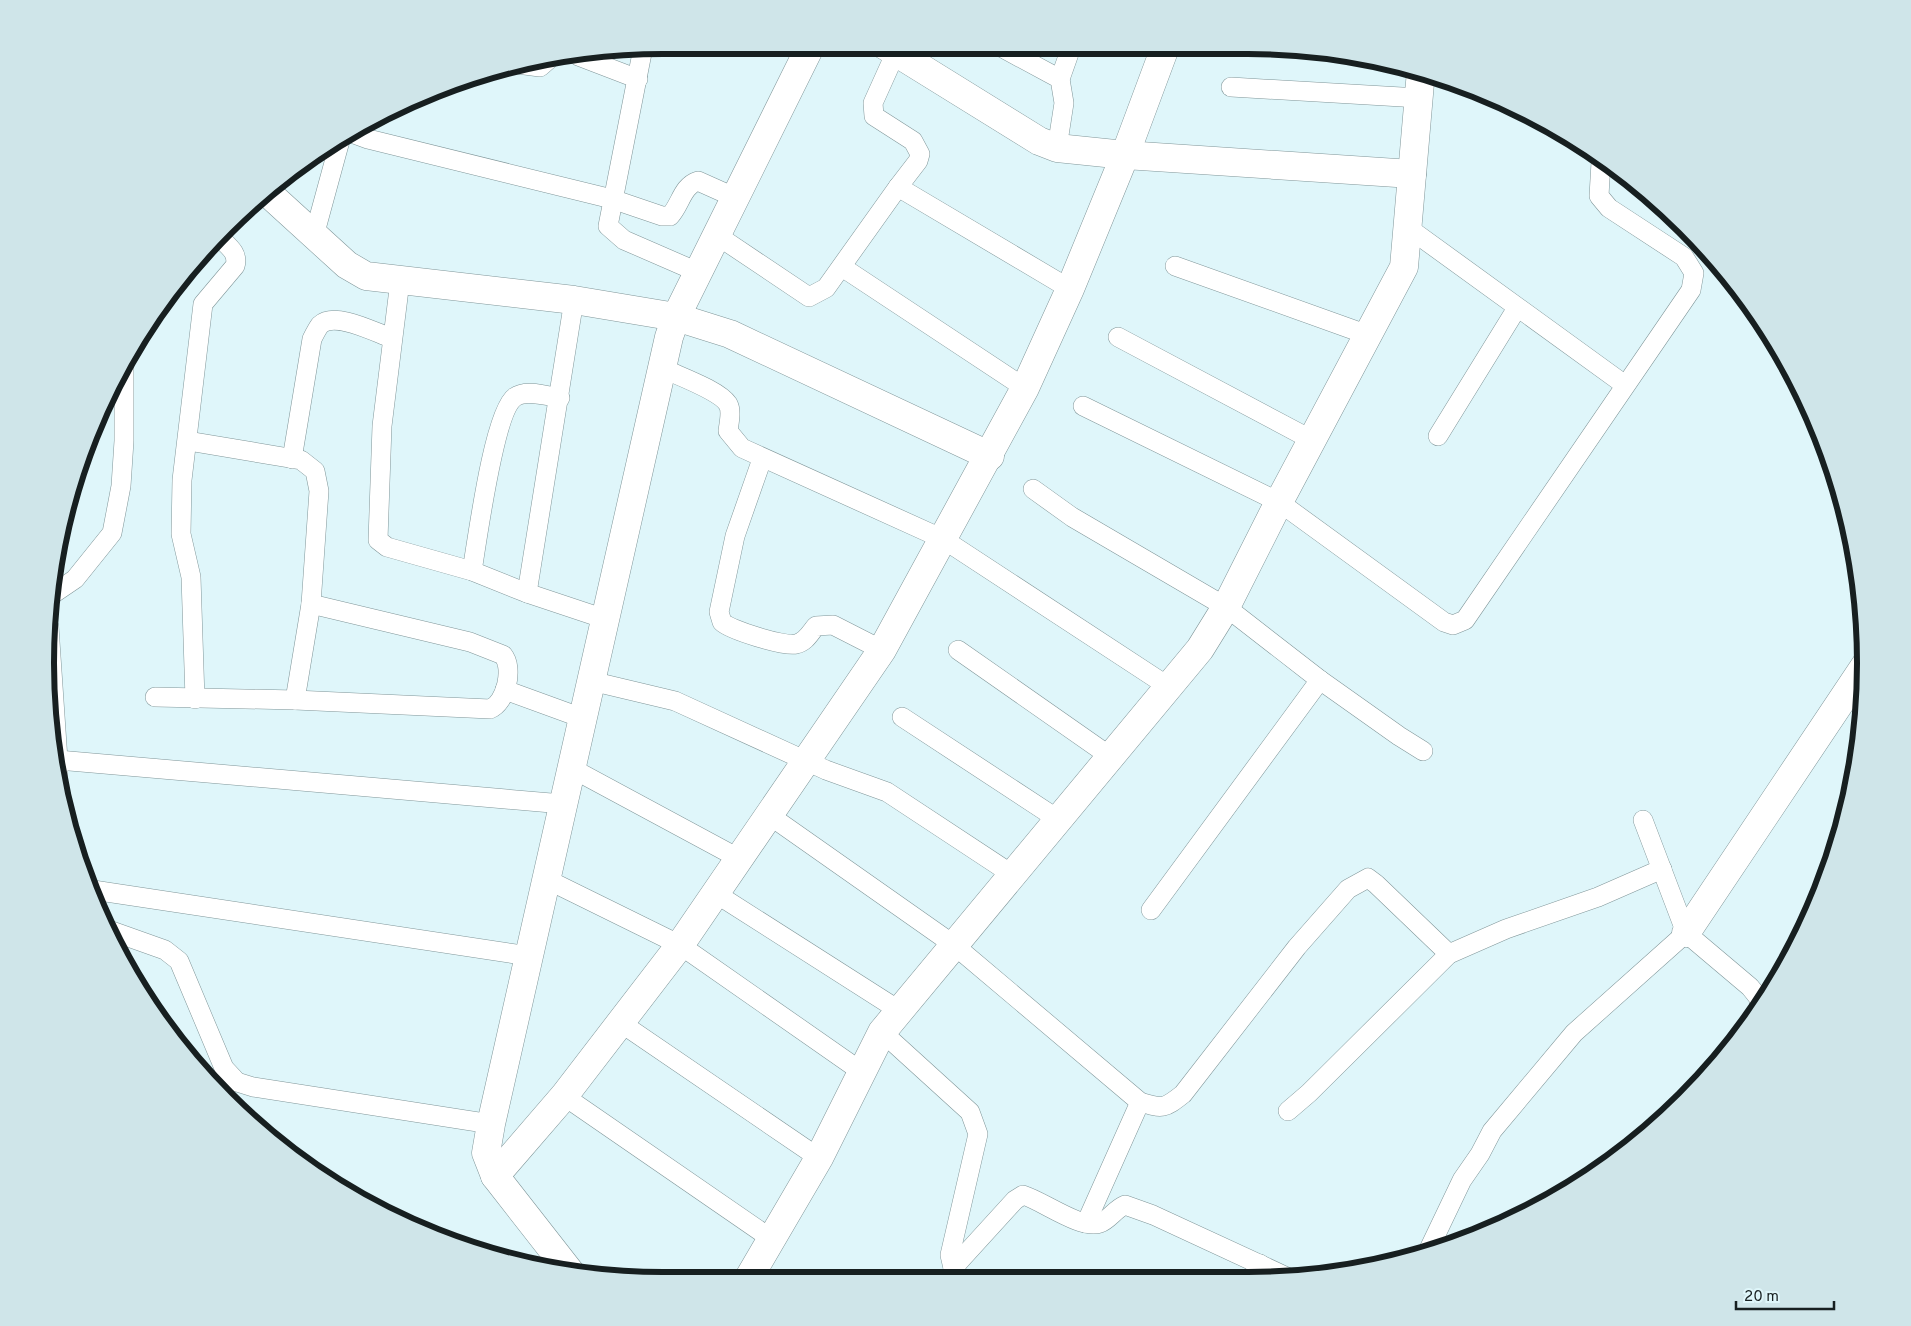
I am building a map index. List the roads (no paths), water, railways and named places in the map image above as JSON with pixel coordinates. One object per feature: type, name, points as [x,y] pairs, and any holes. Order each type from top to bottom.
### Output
[{"type":"street","points":[[564,1264],[495,1176],[486,1153],[491,1124],[669,337],[676,318],[700,273],[807,54]]},
{"type":"street","points":[[898,54],[1039,141],[1057,148],[1125,155],[1412,174]]},
{"type":"street","points":[[495,1176],[564,1096],[680,946],[882,650],[990,456],[1025,388],[1070,289],[1125,155],[1163,54]]},
{"type":"street","points":[[753,1272],[819,1158],[882,1032],[1200,649],[1226,607],[1279,502],[1404,267],[1420,84]]},
{"type":"street","points":[[272,196],[347,264],[366,276],[574,300],[676,318],[730,334],[990,456]]},
{"type":"street","points":[[1686,933],[1857,678]]},
{"type":"lane","points":[[718,236],[809,297],[826,288],[918,161],[920,154],[913,142],[874,116],[872,110],[888,54]]},
{"type":"lane","points":[[1014,54],[1060,79]]},
{"type":"lane","points":[[1057,148],[1064,103],[1060,79],[1069,54]]},
{"type":"lane","points":[[642,55],[608,226],[612,232],[624,240],[700,273]]},
{"type":"lane","points":[[585,59],[638,79]]},
{"type":"lane","points":[[1231,87],[1420,84]]},
{"type":"lane","points":[[358,135],[612,199],[662,216],[670,216],[677,208],[690,184],[698,181],[736,198]]},
{"type":"lane","points":[[314,236],[338,148]]},
{"type":"lane","points":[[1083,406],[1279,502],[1444,622],[1453,625],[1465,620],[1691,290],[1694,273],[1684,257],[1609,208],[1599,196],[1601,167]]},
{"type":"lane","points":[[898,187],[1070,289]]},
{"type":"lane","points":[[1407,228],[1625,386]]},
{"type":"lane","points":[[195,698],[191,577],[181,534],[182,480],[203,304],[235,266],[237,259],[236,254],[223,241]]},
{"type":"lane","points":[[1175,266],[1368,335]]},
{"type":"lane","points":[[842,268],[1025,388]]},
{"type":"lane","points":[[400,281],[391,338],[382,426],[378,540],[387,547],[472,571],[527,593],[605,619]]},
{"type":"lane","points":[[527,593],[560,398],[574,300]]},
{"type":"lane","points":[[1438,436],[1517,308]]},
{"type":"lane","points":[[292,459],[312,339],[320,325],[339,319],[391,338]]},
{"type":"lane","points":[[1118,337],[1312,440]]},
{"type":"lane","points":[[662,368],[719,396],[728,404],[730,412],[728,431],[742,448],[762,459],[943,540],[1169,687]]},
{"type":"lane","points":[[58,590],[75,579],[112,533],[122,477],[124,380]]},
{"type":"lane","points":[[472,571],[500,424],[507,405],[515,397],[524,393],[560,398]]},
{"type":"lane","points":[[188,441],[292,459],[309,464],[315,470],[319,490],[311,604],[295,700]]},
{"type":"lane","points":[[762,459],[735,536],[719,612],[722,622],[730,628],[790,645],[804,641],[816,626],[833,624],[882,650]]},
{"type":"lane","points":[[1033,489],[1072,517],[1226,607],[1320,680],[1399,736],[1423,750]]},
{"type":"lane","points":[[155,697],[295,700],[490,710],[498,705],[505,690],[508,666],[503,655],[470,642],[311,604]]},
{"type":"lane","points":[[958,650],[1111,758]]},
{"type":"lane","points":[[1151,910],[1320,680]]},
{"type":"lane","points":[[591,681],[675,701],[826,770],[887,792],[1013,875]]},
{"type":"lane","points":[[505,690],[582,718]]},
{"type":"lane","points":[[902,717],[1059,820]]},
{"type":"lane","points":[[62,760],[563,804]]},
{"type":"lane","points":[[571,768],[740,859]]},
{"type":"lane","points":[[769,815],[954,945],[1140,1102],[1160,1108],[1167,1106],[1183,1094],[1297,947],[1348,889],[1361,881],[1368,878],[1376,884],[1449,954]]},
{"type":"lane","points":[[1643,820],[1686,933],[1750,987],[1758,997]]},
{"type":"lane","points":[[1288,1111],[1309,1093],[1449,954],[1506,929],[1598,897],[1662,869]]},
{"type":"lane","points":[[546,878],[680,946],[862,1072]]},
{"type":"lane","points":[[98,891],[529,956]]},
{"type":"lane","points":[[716,893],[900,1010]]},
{"type":"lane","points":[[1431,1244],[1462,1180],[1480,1154],[1492,1131],[1574,1033],[1686,933]]},
{"type":"lane","points":[[118,934],[165,950],[179,961],[224,1068],[237,1082],[253,1087],[491,1124]]},
{"type":"lane","points":[[621,1022],[819,1158]]},
{"type":"lane","points":[[882,1032],[970,1112],[975,1121],[978,1134],[950,1255],[957,1272]]},
{"type":"lane","points":[[564,1096],[773,1240]]},
{"type":"lane","points":[[1086,1223],[1140,1102]]},
{"type":"lane","points":[[960,1272],[1015,1200],[1023,1195],[1086,1223],[1102,1222],[1116,1209],[1125,1205],[1153,1214],[1275,1271]]},
{"type":"lane","points":[[1255,1272],[1260,1264]]}]
